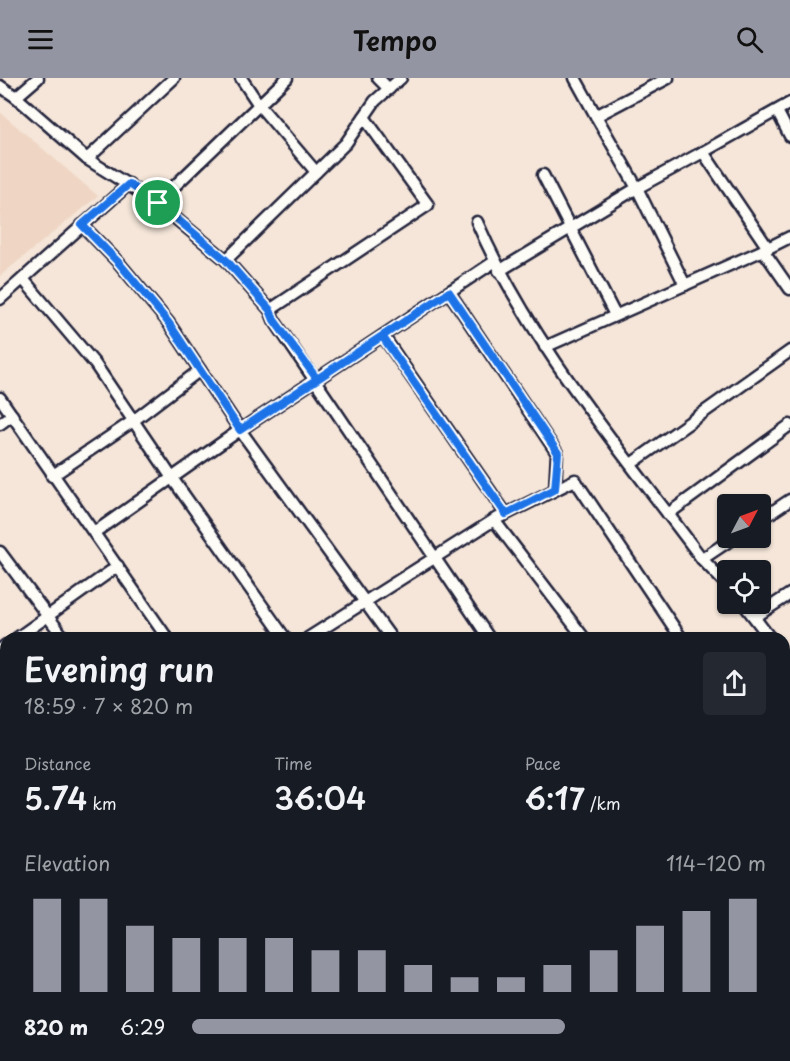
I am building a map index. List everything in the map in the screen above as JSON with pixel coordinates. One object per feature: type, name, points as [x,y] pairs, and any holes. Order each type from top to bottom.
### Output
[{"type":"street","points":[[16,97],[38,78]]},
{"type":"street","points":[[87,159],[174,78]]},
{"type":"street","points":[[241,78],[259,105],[316,172]]},
{"type":"street","points":[[158,203],[287,78]]},
{"type":"street","points":[[378,78],[389,89]]},
{"type":"street","points":[[226,260],[346,143],[375,101],[402,78]]},
{"type":"street","points":[[575,78],[637,188],[685,285]]},
{"type":"street","points":[[596,116],[668,78]]},
{"type":"street","points":[[0,86],[16,97],[87,159],[158,203],[226,260],[270,310],[274,320],[317,379],[485,632]]},
{"type":"street","points":[[95,532],[240,430],[449,292],[569,228],[790,104]]},
{"type":"street","points":[[777,111],[790,136]]},
{"type":"street","points":[[270,310],[428,205],[364,117]]},
{"type":"street","points":[[703,152],[790,289]]},
{"type":"street","points":[[543,175],[615,315]]},
{"type":"street","points":[[0,300],[129,184]]},
{"type":"street","points":[[477,222],[497,266],[545,347],[702,559],[717,575]]},
{"type":"street","points":[[82,225],[119,263],[168,322],[240,430],[387,632]]},
{"type":"street","points":[[545,347],[790,237]]},
{"type":"street","points":[[23,279],[95,364],[281,632]]},
{"type":"street","points":[[449,292],[558,453],[555,489]]},
{"type":"street","points":[[382,336],[506,514]]},
{"type":"street","points":[[631,464],[790,351]]},
{"type":"street","points":[[52,476],[133,421],[200,370]]},
{"type":"street","points":[[0,398],[52,476],[95,532],[163,632]]},
{"type":"street","points":[[0,424],[12,415]]},
{"type":"street","points":[[668,514],[790,425]]},
{"type":"street","points":[[317,632],[494,520],[574,480],[677,632]]},
{"type":"street","points":[[771,513],[790,500]]},
{"type":"street","points":[[494,520],[579,632]]},
{"type":"street","points":[[702,559],[718,548]]},
{"type":"street","points":[[0,552],[60,632]]},
{"type":"street","points":[[25,632],[118,566]]},
{"type":"street","points":[[756,617],[790,594]]},
{"type":"street","points":[[753,614],[766,632]]},
{"type":"shaded area","points":[[0,112],[98,196],[0,276]]},
{"type":"route","points":[[158,203],[129,184],[82,225],[119,263],[168,322],[240,430],[382,336],[449,292],[558,453],[555,489],[506,514],[382,336],[317,379],[274,320],[270,310],[226,260],[158,203]]}]
